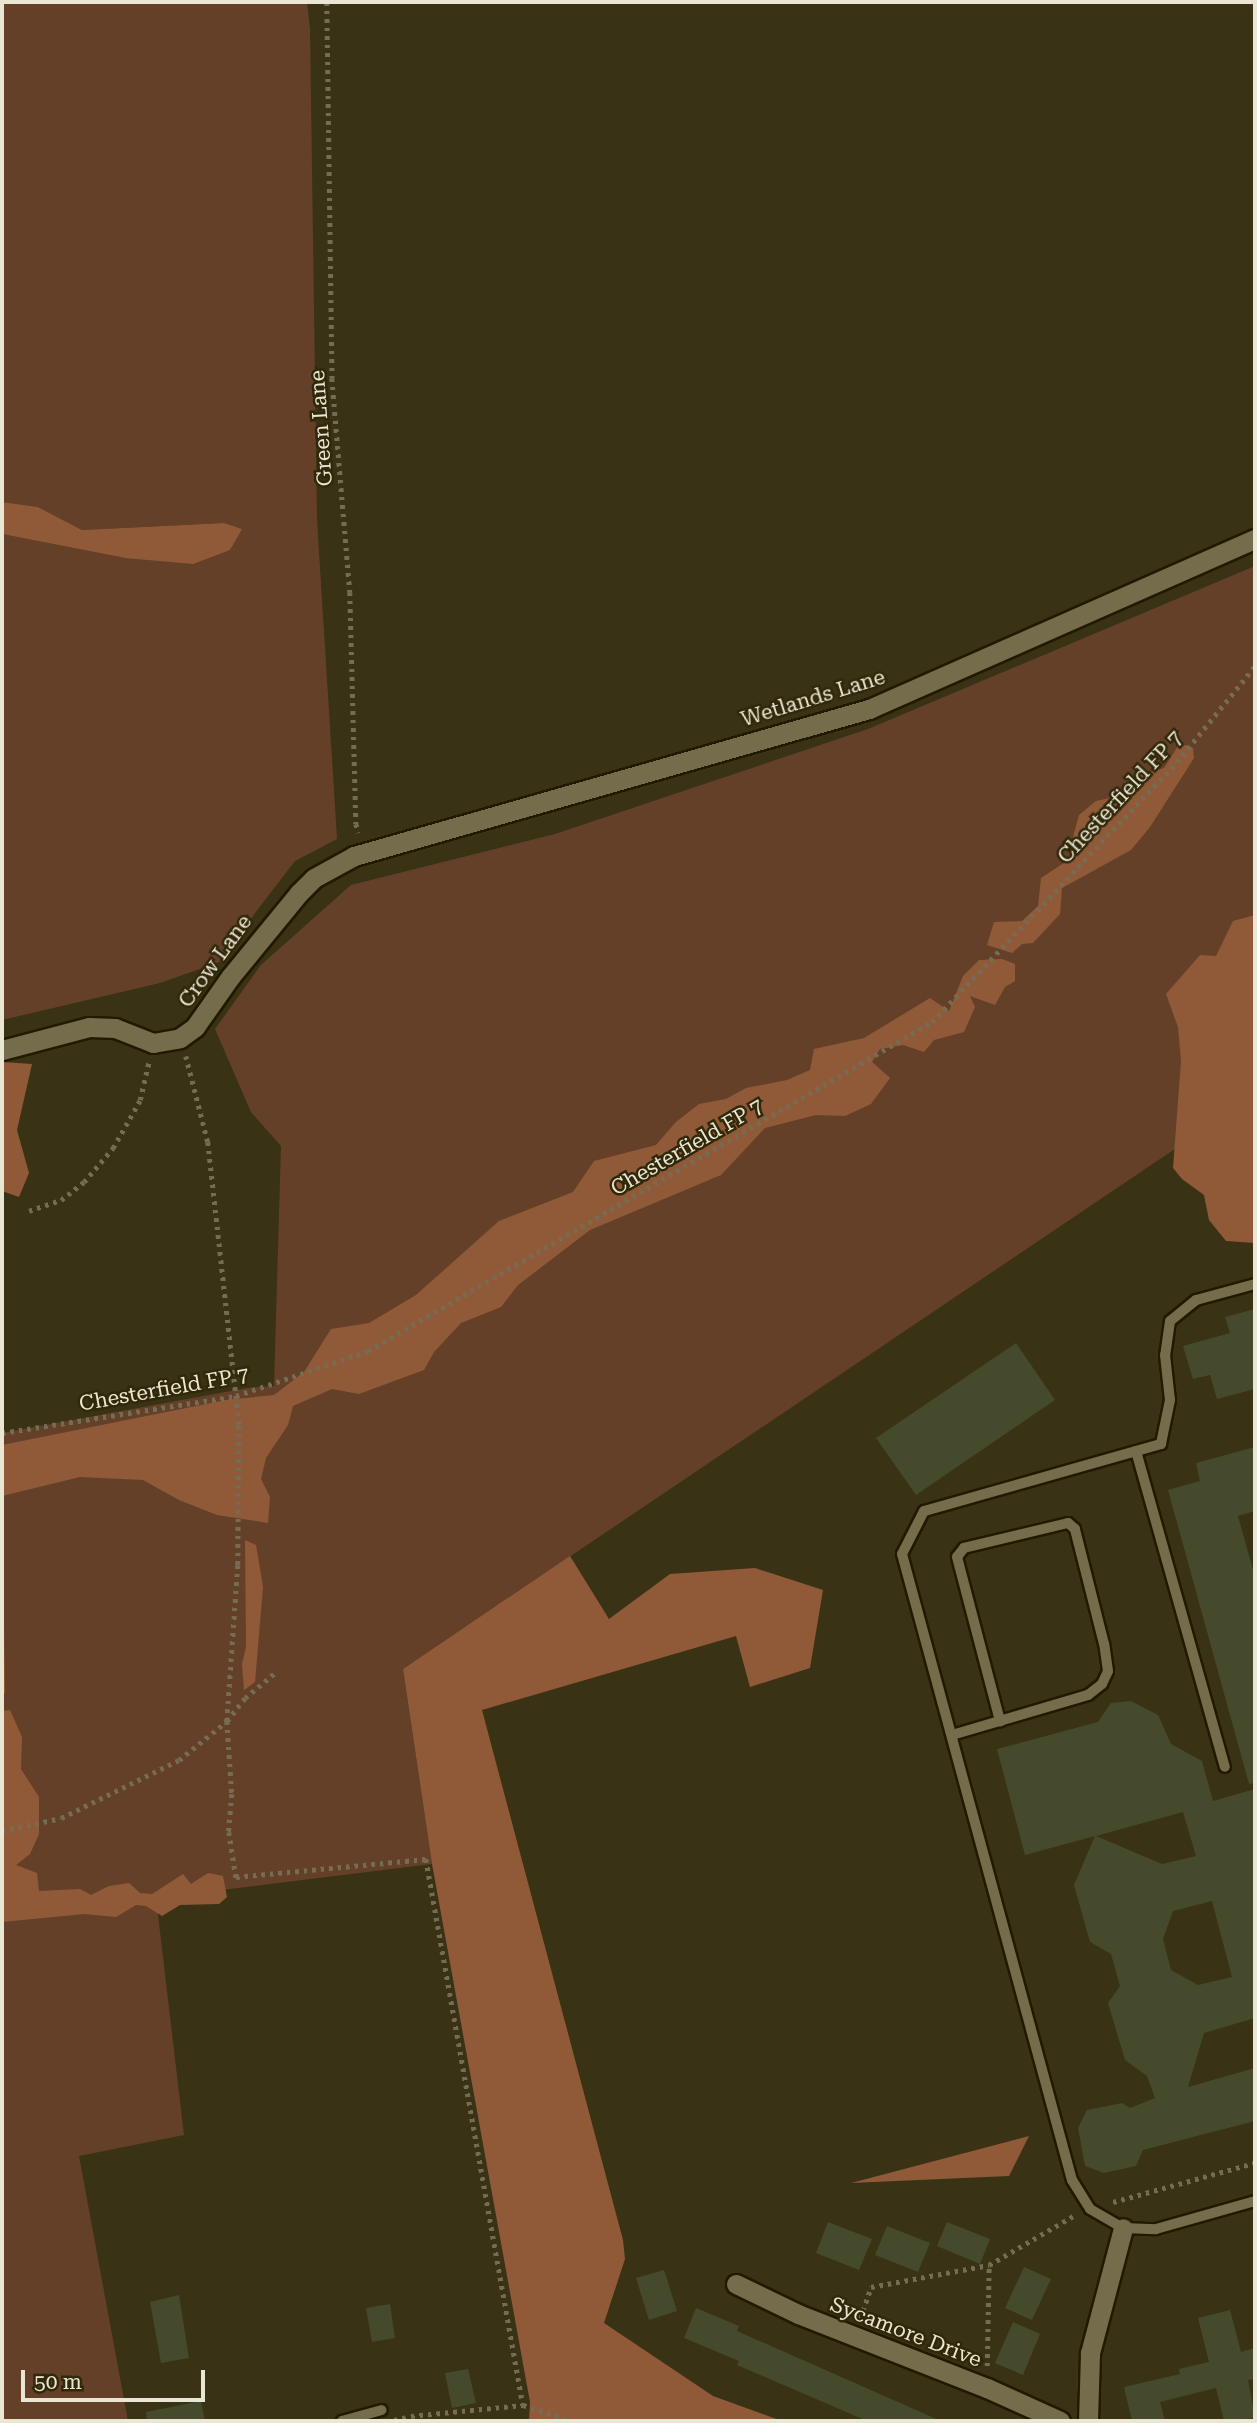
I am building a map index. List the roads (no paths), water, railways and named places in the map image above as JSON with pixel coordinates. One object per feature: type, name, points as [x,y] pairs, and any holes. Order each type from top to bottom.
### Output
[{"type":"street","name":"Wetlands Lane","points":[[366,850],[869,709],[1255,539]]},
{"type":"street","name":"Crow Lane","points":[[2,1050],[102,1026],[153,1043],[180,1038],[195,1027],[230,975],[299,892],[314,878],[366,850]]},
{"type":"street","points":[[1088,2421],[1090,2353],[1123,2228]]},
{"type":"street","name":"Sycamore Drive","points":[[736,2284],[1060,2421]]},
{"type":"lane","points":[[1255,1284],[1196,1300],[1170,1321],[1165,1355],[1170,1400],[1161,1444],[924,1511],[902,1553],[1072,2180],[1090,2209],[1123,2228],[1156,2229],[1255,2201]]},
{"type":"lane","points":[[1136,1451],[1225,1767]]},
{"type":"lane","points":[[952,1735],[1000,1721],[1088,1695],[1102,1684],[1108,1671],[1075,1529],[1068,1523],[964,1548],[957,1557],[1000,1721]]},
{"type":"lane","points":[[342,2421],[382,2410]]}]
